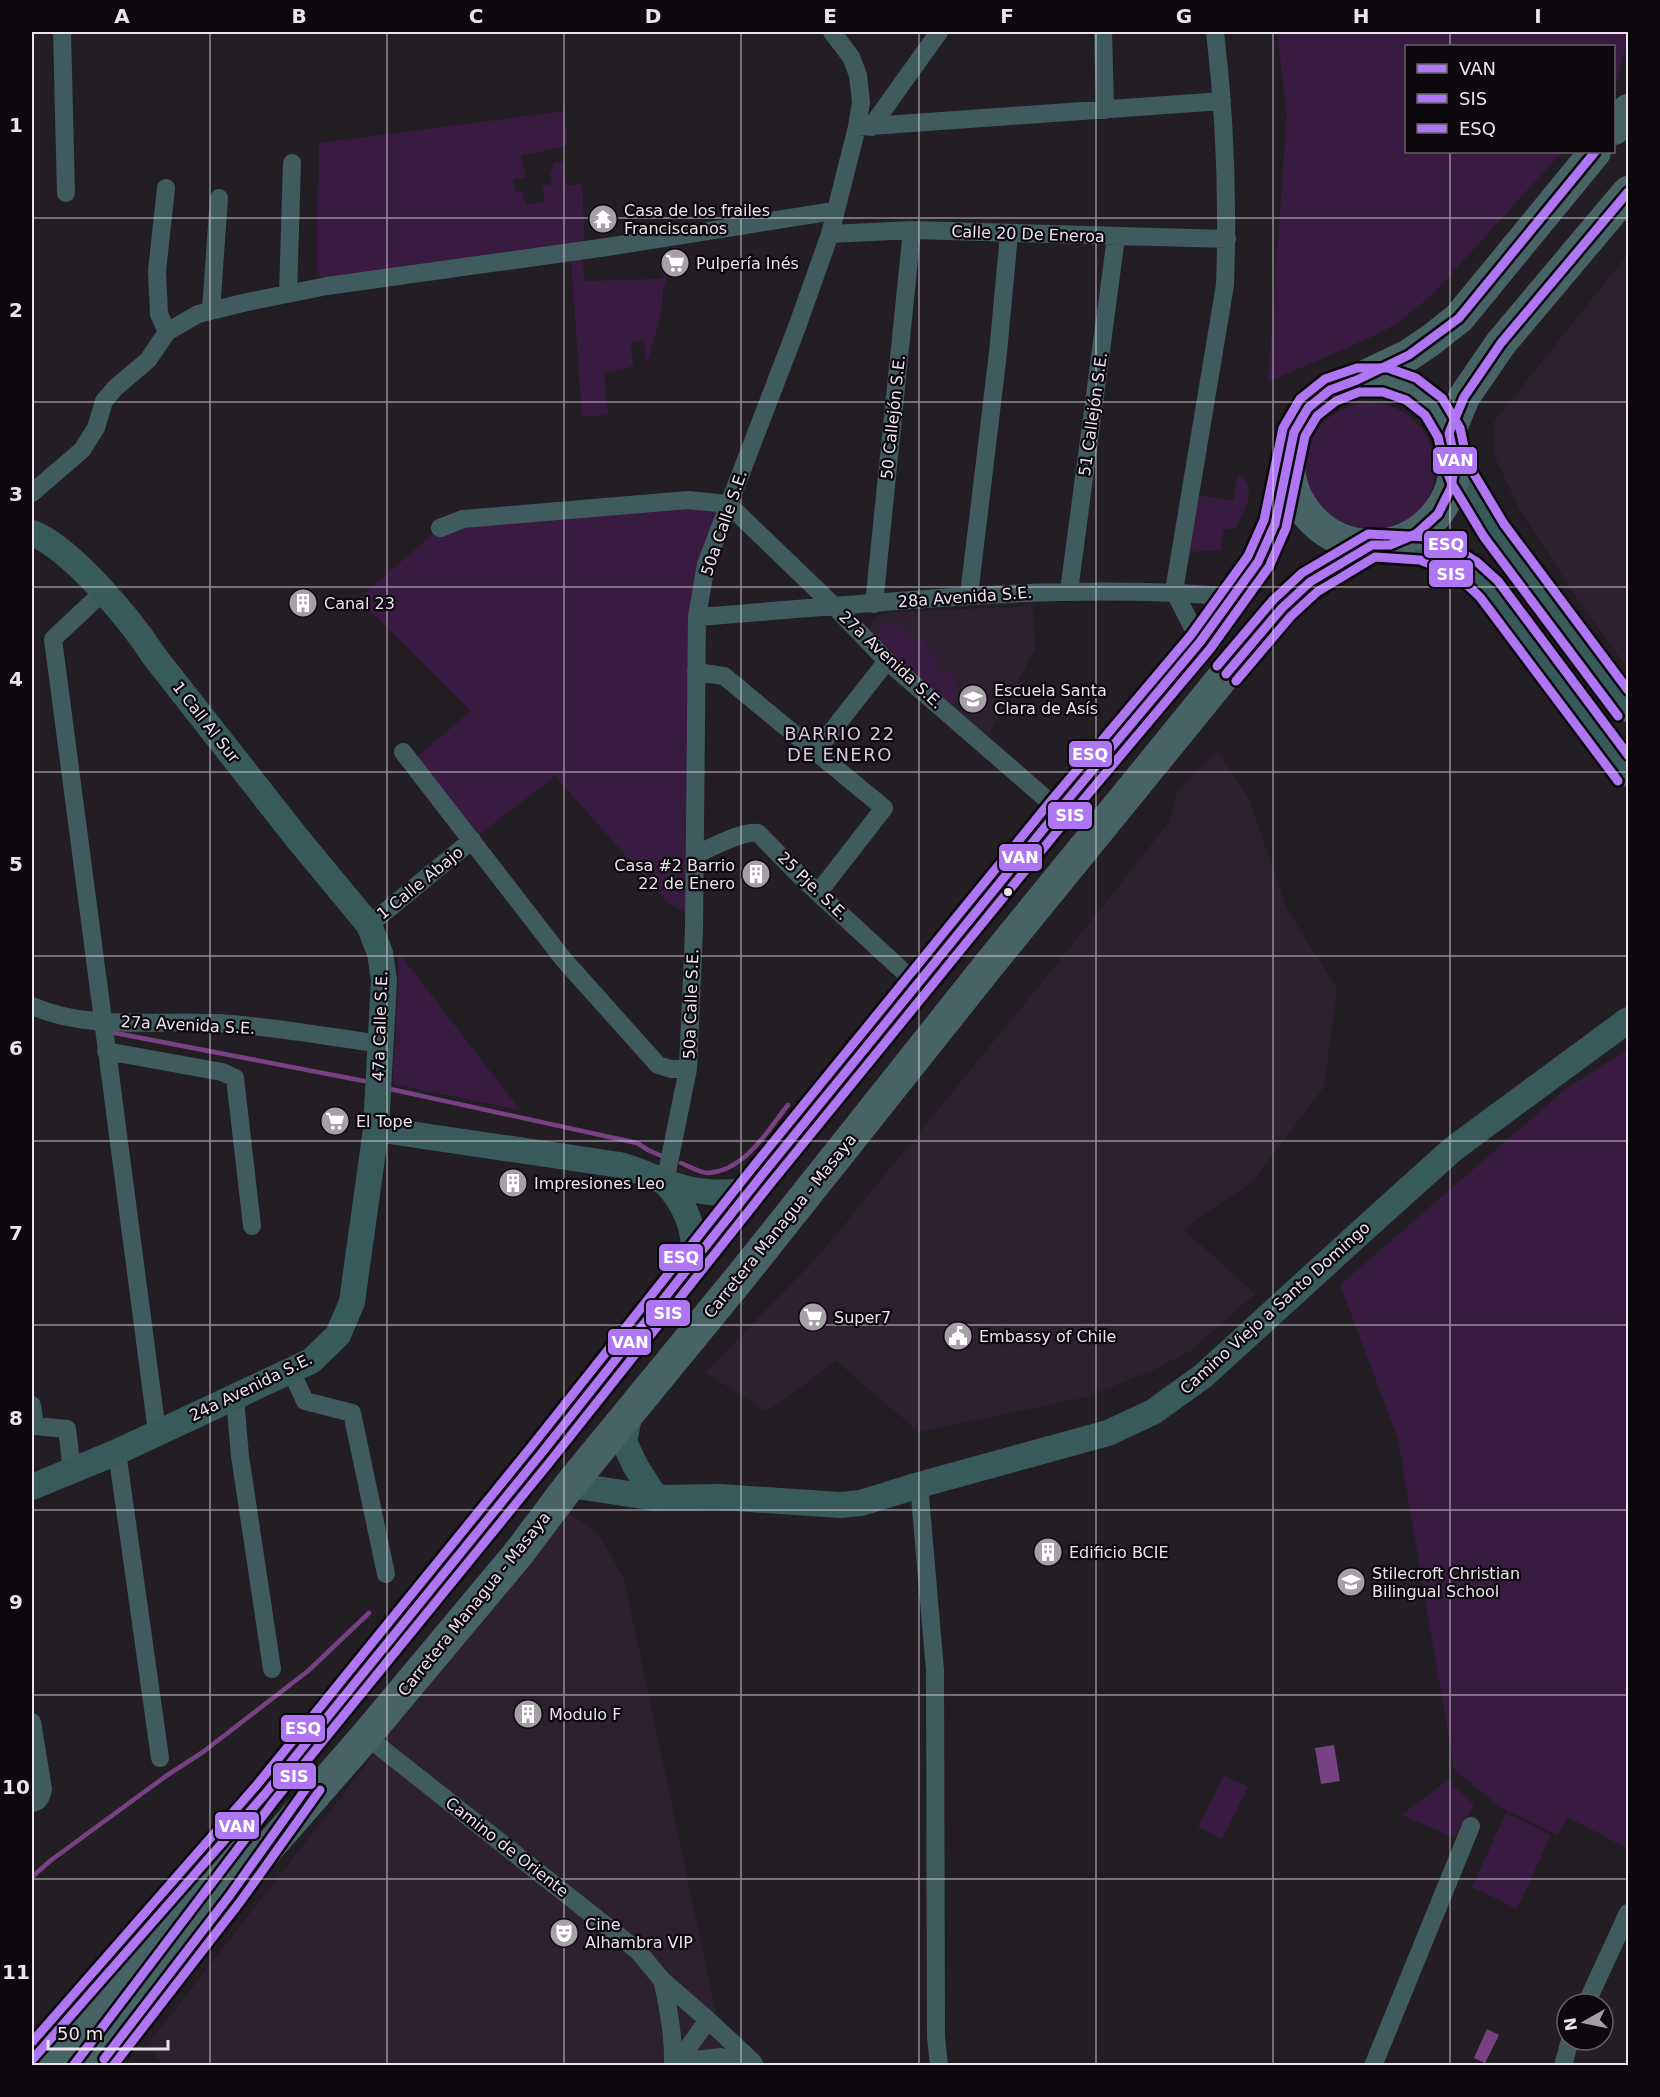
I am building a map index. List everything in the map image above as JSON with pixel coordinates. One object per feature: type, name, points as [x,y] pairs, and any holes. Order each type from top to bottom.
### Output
[{"type":"highway","points":[[1615,128],[1629,110]]},
{"type":"highway","points":[[58,2066],[265,1794],[540,1455],[750,1190],[1059,810],[1200,642],[1258,562],[1275,524],[1291,474],[1294,432],[1308,408],[1330,390],[1409,355],[1459,318],[1594,153]]},
{"type":"highway","points":[[1291,474],[1303,510],[1319,528],[1340,540],[1381,545],[1416,534],[1438,514],[1451,489],[1452,446],[1464,397],[1501,343],[1629,192]]},
{"type":"highway","points":[[1357,380],[1385,380],[1412,389],[1434,407],[1452,446]]},
{"type":"highway","name":"Carretera Managua - Masaya","points":[[90,2066],[215,1909],[366,1736],[518,1554],[570,1485],[743,1274],[988,966],[1263,628],[1310,582],[1381,545]]},
{"type":"highway","points":[[32,2060],[265,1794]]},
{"type":"highway","points":[[113,2066],[240,1902],[310,1800]]},
{"type":"street","points":[[62,32],[66,194]]},
{"type":"street","name":"50a Calle S.E.","points":[[665,1182],[688,1070],[695,855],[697,617],[706,564],[797,327],[864,127],[858,75],[851,57],[832,32]]},
{"type":"street","points":[[864,127],[939,32]]},
{"type":"street","points":[[1103,32],[1105,110]]},
{"type":"street","points":[[1200,642],[1174,591],[1225,285],[1227,239],[1222,101],[1215,32]]},
{"type":"street","points":[[864,127],[1222,101]]},
{"type":"street","points":[[288,294],[292,163]]},
{"type":"street","points":[[166,188],[157,271],[159,314],[167,332]]},
{"type":"street","points":[[212,310],[219,198]]},
{"type":"street","points":[[32,494],[82,450],[96,428],[104,401],[115,388],[147,360],[167,332],[198,314],[288,294],[834,211]]},
{"type":"street","name":"Calle 20 De Eneroa","points":[[830,234],[912,230],[1227,239]]},
{"type":"street","name":"50 Callejón S.E.","points":[[874,604],[912,230]]},
{"type":"street","points":[[969,596],[998,353],[1009,234]]},
{"type":"street","name":"51 Callejón S.E.","points":[[1070,591],[1116,237]]},
{"type":"street","points":[[1452,446],[1469,488],[1494,531],[1629,709]]},
{"type":"street","points":[[440,528],[463,519],[688,500],[728,504]]},
{"type":"street","name":"27a Avenida S.E.","points":[[728,504],[835,607],[887,661],[1059,810]]},
{"type":"street","name":"1 Call Al Sur","points":[[32,533],[62,552],[103,592],[137,630],[154,656],[297,838],[369,925]]},
{"type":"street","points":[[1381,545],[1423,548],[1448,558],[1471,572],[1489,589],[1629,774]]},
{"type":"street","name":"28a Avenida S.E.","points":[[697,617],[969,596],[1070,591],[1174,591],[1233,597]]},
{"type":"street","points":[[103,592],[53,639],[157,1432]]},
{"type":"street","points":[[816,751],[887,661]]},
{"type":"street","points":[[696,672],[724,676],[884,808],[818,893]]},
{"type":"street","points":[[403,752],[564,960],[658,1065],[671,1069],[688,1070]]},
{"type":"street","name":"25 Pje. S.E.","points":[[695,855],[740,836],[758,832],[818,893],[918,984]]},
{"type":"street","name":"1 Calle Abajo","points":[[369,925],[472,840]]},
{"type":"street","name":"47a Calle S.E.","points":[[369,925],[380,953],[384,980],[376,1129]]},
{"type":"street","name":"27a Avenida S.E.","points":[[32,1006],[68,1018],[105,1035],[230,1024],[381,1044]]},
{"type":"street","name":"Camino Viejo a Santo Domingo","points":[[570,1485],[656,1498],[720,1497],[840,1505],[861,1503],[1108,1433],[1153,1413],[1203,1376],[1454,1149],[1629,1020]]},
{"type":"street","points":[[105,1035],[235,1078],[252,1226]]},
{"type":"street","points":[[376,1129],[620,1165],[638,1169],[686,1189],[713,1194],[750,1190]]},
{"type":"street","name":"24a Avenida S.E.","points":[[32,1487],[117,1452],[291,1371],[311,1361],[338,1335],[352,1302],[376,1129]]},
{"type":"street","points":[[665,1182],[689,1216],[694,1235],[696,1259]]},
{"type":"street","points":[[291,1371],[305,1401],[352,1413],[386,1574]]},
{"type":"street","points":[[235,1398],[240,1456],[272,1669]]},
{"type":"street","points":[[32,1405],[35,1426],[67,1429],[72,1470]]},
{"type":"street","points":[[630,1412],[624,1442],[636,1467],[656,1498]]},
{"type":"street","points":[[117,1452],[160,1758]]},
{"type":"street","points":[[919,1485],[935,1670],[936,2014],[939,2066]]},
{"type":"street","points":[[32,1722],[43,1789],[41,1797],[32,1803]]},
{"type":"street","name":"Camino de Oriente","points":[[366,1736],[638,1951],[662,1980],[755,2065]]},
{"type":"street","points":[[1373,2066],[1471,1826]]},
{"type":"street","points":[[1592,1992],[1629,1913]]},
{"type":"street","points":[[662,1980],[670,2015],[675,2064]]},
{"type":"street","points":[[675,2064],[708,2020]]},
{"type":"street","points":[[675,2064],[721,2057],[755,2065]]},
{"type":"shaded area","points":[[1277,32],[1628,32],[1628,45],[1615,90],[1615,45],[1405,45],[1405,153],[1561,153],[1432,295],[1397,323],[1378,334],[1268,382],[1287,114]]},
{"type":"shaded area","points":[[565,111],[566,146],[521,156],[526,177],[513,180],[516,192],[522,191],[526,205],[545,201],[542,186],[552,184],[549,171],[554,169],[553,164],[563,161],[567,186],[582,184],[585,250],[327,286],[317,271],[319,143]]},
{"type":"shaded area","points":[[664,250],[667,278],[663,288],[662,309],[647,364],[644,341],[631,342],[633,366],[604,374],[608,415],[582,417],[571,259],[582,256],[585,281],[657,279],[663,278]]},
{"type":"shaded area","points":[[1628,254],[1628,669],[1576,597],[1519,508],[1494,455],[1494,422]]},
{"type":"shaded area","points":[[1370,403],[1395,408],[1416,422],[1430,443],[1435,468],[1430,493],[1416,514],[1395,528],[1370,533],[1345,528],[1324,514],[1310,493],[1305,468],[1310,443],[1324,422],[1345,408]]},
{"type":"shaded area","points":[[1238,474],[1245,479],[1249,492],[1236,529],[1224,529],[1221,550],[1187,552],[1196,495],[1233,501]]},
{"type":"shaded area","points":[[644,506],[732,508],[697,616],[694,917],[667,902],[555,776],[472,840],[411,762],[471,711],[358,599],[440,528]]},
{"type":"shaded area","name":"Escuela Santa Clara de Asís","points":[[1033,606],[1035,649],[985,742],[872,638],[870,630],[872,620],[890,612]]},
{"type":"shaded area","points":[[882,624],[898,625],[913,638],[926,640],[925,651],[934,651],[936,670],[953,671],[957,692],[951,706],[879,641],[876,636]]},
{"type":"shaded area","points":[[1218,751],[1249,799],[1287,909],[1337,989],[1324,1087],[1252,1182],[1183,1229],[1255,1294],[1190,1351],[1156,1369],[1086,1397],[919,1432],[836,1361],[765,1411],[705,1372],[817,1258],[1056,965],[1170,821],[1177,791]]},
{"type":"shaded area","points":[[399,953],[520,1110],[393,1084]]},
{"type":"shaded area","points":[[1628,1049],[1628,1849],[1568,1817],[1558,1835],[1501,1808],[1454,1769],[1398,1439],[1340,1285],[1567,1088]]},
{"type":"shaded area","points":[[565,1509],[600,1536],[624,1579],[727,2065],[166,2066],[146,2047]]},
{"type":"shaded area","points":[[1334,1745],[1340,1781],[1321,1784],[1315,1748]]},
{"type":"shaded area","points":[[1224,1775],[1248,1787],[1222,1839],[1198,1827]]},
{"type":"shaded area","points":[[1448,1780],[1474,1805],[1454,1837],[1401,1815]]},
{"type":"shaded area","points":[[1506,1813],[1551,1835],[1517,1909],[1472,1887]]},
{"type":"shaded area","points":[[1487,2029],[1499,2035],[1485,2063],[1474,2058]]},
{"type":"waterway","points":[[110,1032],[364,1081]]},
{"type":"waterway","points":[[390,1089],[637,1143],[664,1157]]},
{"type":"waterway","points":[[681,1163],[708,1173],[734,1165],[754,1148],[788,1105]]},
{"type":"waterway","points":[[32,1877],[50,1861],[166,1776],[203,1752],[308,1671],[369,1613]]},
{"type":"transit line","name":"VAN","points":[[32,2060],[265,1794],[540,1455],[762,1175],[1059,810],[1200,642],[1258,562],[1275,524],[1294,432],[1308,408],[1330,390],[1409,355],[1459,318],[1594,153]]},
{"type":"transit line","name":"VAN","points":[[1226,674],[1282,608],[1310,582],[1372,545],[1390,545],[1416,534],[1438,514],[1451,488],[1455,460],[1449,433],[1464,397],[1501,343],[1628,192]]},
{"type":"transit line","name":"ESQ","points":[[32,2042],[256,1786],[531,1447],[753,1167],[1050,802],[1191,635],[1248,556],[1264,520],[1283,428],[1300,399],[1325,379],[1357,368],[1388,368],[1416,378],[1442,398],[1460,428],[1466,456],[1474,474],[1504,524],[1628,690]]},
{"type":"transit line","name":"SIS","points":[[73,2066],[274,1801],[549,1463],[771,1183],[1068,818],[1210,649],[1269,567],[1286,528],[1305,436],[1317,416],[1336,401],[1359,392],[1383,392],[1406,400],[1425,415],[1438,437],[1444,464],[1452,484],[1484,537],[1618,716]]},
{"type":"transit line","name":"ESQ","points":[[1217,666],[1273,600],[1302,573],[1368,534],[1427,537],[1453,547],[1477,562],[1498,581],[1628,755]]},
{"type":"transit line","name":"SIS","points":[[1236,681],[1291,616],[1317,592],[1375,557],[1420,560],[1443,569],[1464,582],[1480,597],[1618,781]]},
{"type":"transit line","name":"ESQ","points":[[104,2059],[230,1895],[310,1783]]},
{"type":"transit line","name":"VAN","points":[[113,2066],[240,1902],[320,1790]]},
{"type":"place","name":"Casa de los frailes Franciscanos","points":[[603,219]]},
{"type":"place","name":"Pulpería Inés","points":[[675,263]]},
{"type":"place","name":"Canal 23","points":[[303,603]]},
{"type":"place","name":"Escuela Santa Clara de Asís","points":[[973,699]]},
{"type":"place","name":"Casa #2 Barrio 22 de Enero","points":[[756,874]]},
{"type":"place","name":"El Tope","points":[[335,1121]]},
{"type":"place","name":"Impresiones Leo","points":[[513,1183]]},
{"type":"place","name":"Super7","points":[[813,1317]]},
{"type":"place","name":"Embassy of Chile","points":[[958,1336]]},
{"type":"place","name":"Edificio BCIE","points":[[1048,1552]]},
{"type":"place","name":"Stilecroft Christian Bilingual School","points":[[1351,1582]]},
{"type":"place","name":"Modulo F","points":[[528,1714]]},
{"type":"place","name":"Cine Alhambra VIP","points":[[564,1933]]},
{"type":"district","name":"BARRIO 22 DE ENERO","points":[[840,743]]}]
